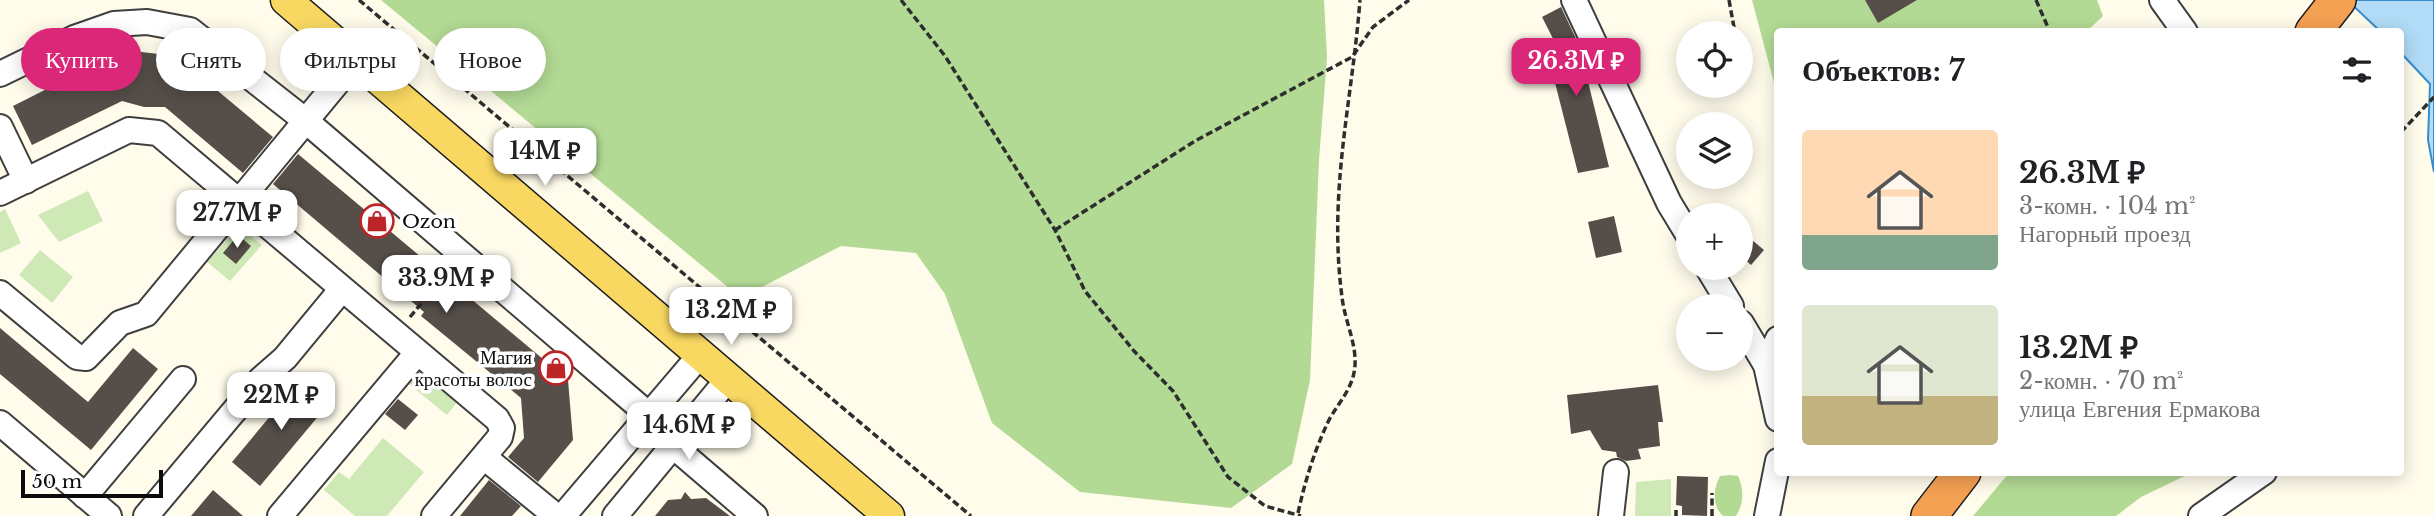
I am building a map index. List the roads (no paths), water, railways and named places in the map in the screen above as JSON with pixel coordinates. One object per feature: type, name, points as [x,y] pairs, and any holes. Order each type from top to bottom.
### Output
[{"type":"highway","points":[[2316,28],[2338,0]]},
{"type":"highway","points":[[1929,516],[1961,476]]},
{"type":"main road","points":[[286,0],[319,28]]},
{"type":"main road","points":[[392,91],[889,516]]},
{"type":"street","points":[[1574,0],[1676,215]]},
{"type":"street","points":[[2162,0],[2182,28]]},
{"type":"street","points":[[0,74],[74,38],[104,27],[147,22],[190,30],[306,121],[462,255],[646,418],[673,446],[755,516]]},
{"type":"street","points":[[0,293],[77,357],[86,358],[120,323],[146,314],[331,91]]},
{"type":"street","points":[[0,127],[26,181]]},
{"type":"street","points":[[0,193],[129,131],[158,133],[497,419],[502,428],[500,437],[434,516]]},
{"type":"street","points":[[146,516],[261,379],[285,358],[342,289]]},
{"type":"street","points":[[1753,343],[1766,365],[1774,401]]},
{"type":"street","points":[[1766,365],[1774,348]]},
{"type":"street","points":[[280,516],[417,353]]},
{"type":"street","points":[[563,516],[701,354]]},
{"type":"street","points":[[615,516],[729,378]]},
{"type":"street","points":[[85,496],[183,379]]},
{"type":"street","points":[[0,423],[109,516]]},
{"type":"street","points":[[484,457],[556,516]]},
{"type":"street","points":[[1611,516],[1616,472]]},
{"type":"street","points":[[1766,516],[1775,476]]},
{"type":"street","points":[[2201,516],[2258,476]]},
{"type":"water","points":[[2347,0],[2434,0],[2434,172],[2428,140],[2430,84],[2404,56],[2404,28],[2377,28]]},
{"type":"place","name":"Ozon","points":[[377,221]]},
{"type":"place","name":"Магия красоты волос","points":[[556,368]]}]
